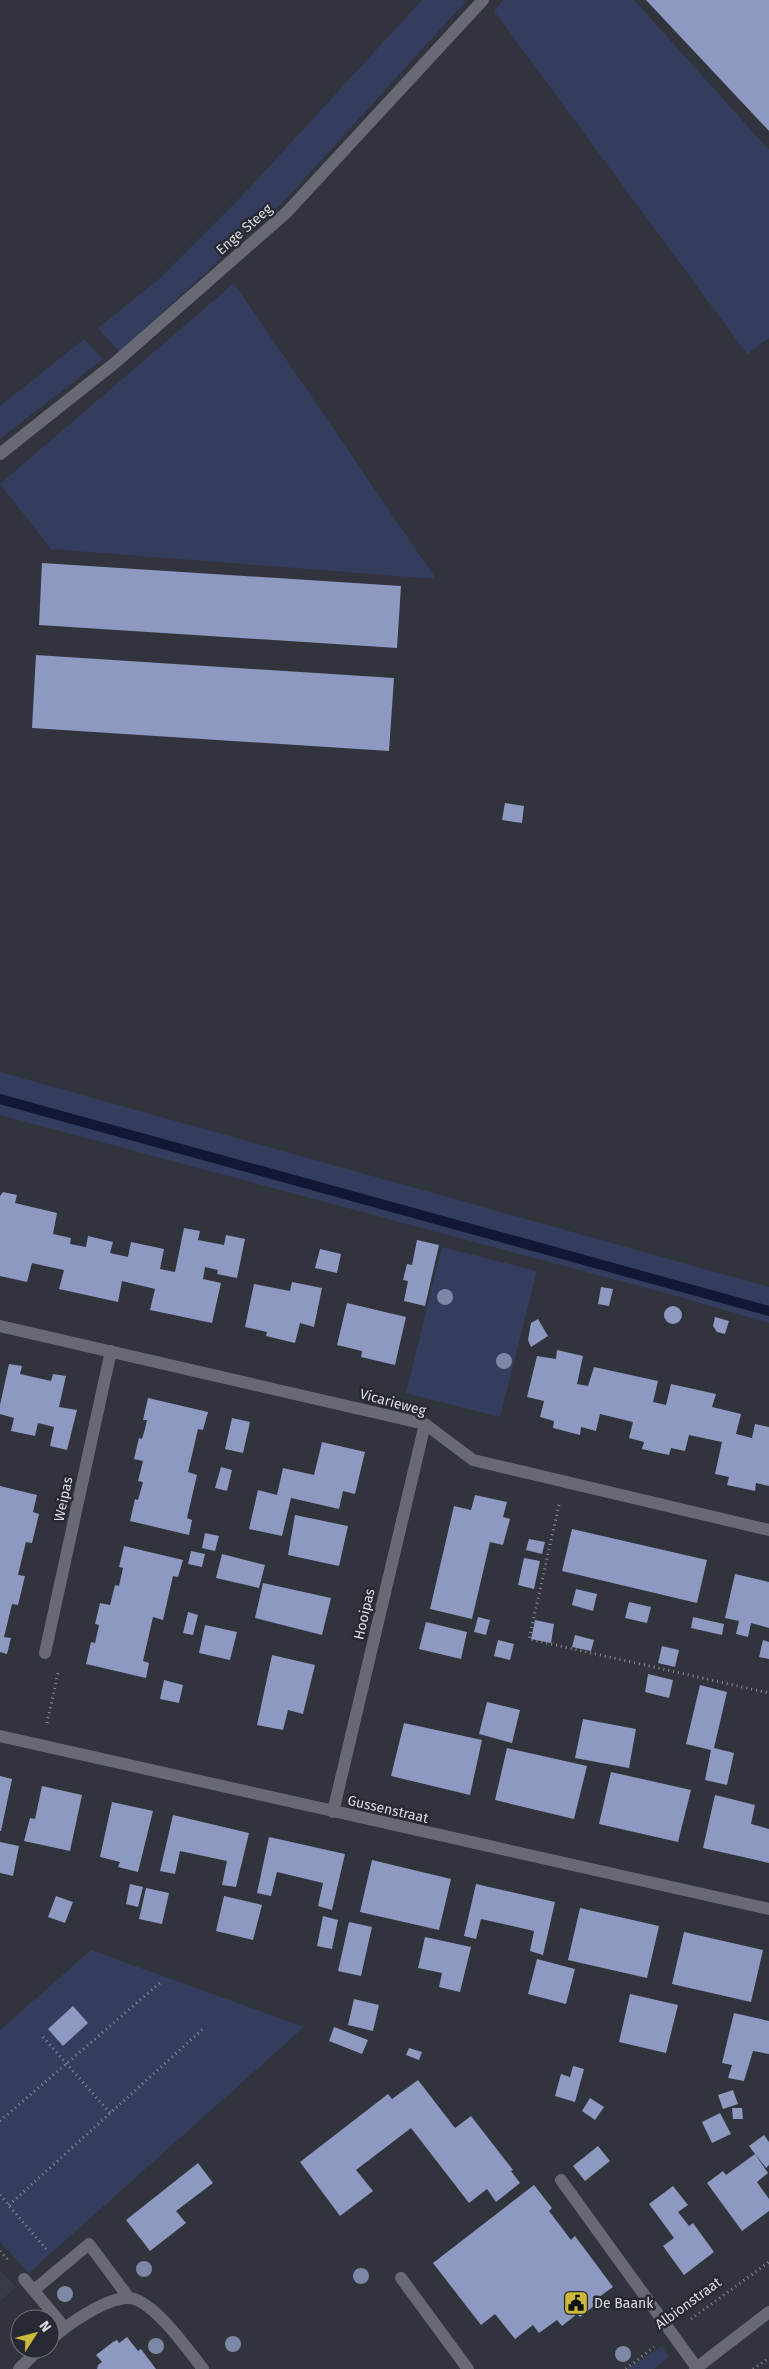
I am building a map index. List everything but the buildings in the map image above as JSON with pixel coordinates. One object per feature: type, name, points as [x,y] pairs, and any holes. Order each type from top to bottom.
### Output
[{"type":"street","name":"Enge Steeg","points":[[0,454],[116,362],[287,212],[483,0]]},
{"type":"street","name":"Vicarieweg","points":[[0,1326],[425,1424],[473,1460],[769,1530]]},
{"type":"street","name":"Weipas","points":[[45,1653],[111,1351]]},
{"type":"street","name":"Hooipas","points":[[333,1812],[425,1424]]},
{"type":"street","name":"Gussenstraat","points":[[0,1736],[769,1909]]},
{"type":"street","points":[[561,2180],[672,2332],[696,2368],[769,2312]]},
{"type":"street","points":[[34,2290],[89,2244],[129,2298],[146,2305],[174,2331],[203,2369]]},
{"type":"street","points":[[401,2278],[468,2369]]},
{"type":"street","points":[[24,2279],[65,2328]]},
{"type":"street","points":[[60,2332],[96,2308],[129,2298]]},
{"type":"street","points":[[19,2369],[29,2359]]},
{"type":"path","points":[[564,1482],[529,1639],[769,1693]]},
{"type":"path","points":[[42,1746],[62,1657],[45,1653]]},
{"type":"path","points":[[0,2121],[161,1982]]},
{"type":"path","points":[[9,2205],[204,2028]]},
{"type":"path","points":[[43,2037],[110,2113]]},
{"type":"path","points":[[0,2195],[61,2266]]},
{"type":"path","name":"Albionstraat","points":[[626,2369],[672,2332],[769,2262]]},
{"type":"path","points":[[754,2369],[769,2358]]},
{"type":"shaded area","points":[[422,0],[467,0],[284,201],[119,352],[98,328],[159,279],[242,196]]},
{"type":"shaded area","points":[[503,0],[634,0],[769,150],[769,338],[747,354],[494,11]]},
{"type":"shaded area","points":[[234,283],[436,579],[51,549],[0,484]]},
{"type":"shaded area","points":[[84,339],[103,359],[0,439],[0,406]]},
{"type":"shaded area","points":[[0,1072],[769,1287],[769,1323],[680,1297],[0,1115]]},
{"type":"shaded area","points":[[442,1247],[537,1271],[500,1417],[406,1393]]},
{"type":"shaded area","points":[[91,1950],[304,2027],[29,2273],[0,2242],[0,2030]]},
{"type":"shaded area","points":[[0,2270],[16,2287],[0,2301]]},
{"type":"shaded area","points":[[662,2346],[669,2357],[654,2369],[627,2369]]},
{"type":"waterway","points":[[0,1099],[769,1311]]},
{"type":"place","name":"De Baank","points":[[576,2303]]}]
